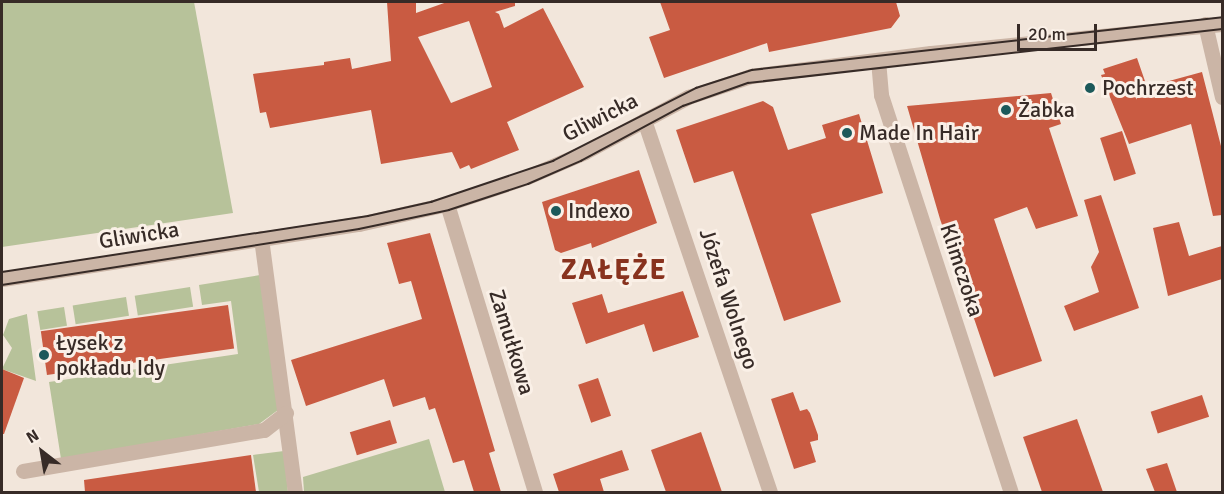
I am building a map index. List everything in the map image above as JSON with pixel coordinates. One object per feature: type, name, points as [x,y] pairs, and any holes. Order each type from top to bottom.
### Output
[{"type":"street","name":"Gliwicka","points":[[2,279],[359,224],[447,204],[537,173],[688,97],[751,76],[1204,24],[1222,24]]},
{"type":"street","points":[[1204,24],[1222,97]]},
{"type":"street","name":"Klimczoka","points":[[878,60],[881,95],[1011,492]]},
{"type":"street","name":"Józefa Wolnego","points":[[644,120],[770,492]]},
{"type":"street","name":"Zamułkowa","points":[[447,204],[535,492]]},
{"type":"street","points":[[261,238],[295,492]]},
{"type":"street","points":[[23,471],[264,430],[286,413]]},
{"type":"green space","points":[[2,2],[194,2],[233,213],[2,247]]},
{"type":"green space","points":[[260,275],[278,410],[259,424],[61,459],[49,382],[238,354],[231,301],[202,305],[199,285]]},
{"type":"green space","points":[[190,287],[193,307],[138,316],[135,296]]},
{"type":"green space","points":[[126,297],[129,316],[76,324],[73,305]]},
{"type":"green space","points":[[64,307],[67,326],[40,330],[37,311]]},
{"type":"green space","points":[[27,314],[36,381],[2,369],[12,348],[3,335],[9,319]]},
{"type":"green space","points":[[429,439],[445,492],[304,492],[303,477]]},
{"type":"green space","points":[[284,451],[288,492],[259,492],[253,455]]},
{"type":"building","points":[[387,2],[416,2],[416,13],[447,2],[515,2],[515,6],[495,12],[499,14],[504,28],[543,8],[584,87],[507,122],[519,150],[471,169],[469,165],[460,169],[452,152],[381,164],[371,110],[270,128],[266,112],[260,113],[253,74],[324,65],[324,62],[350,58],[352,69],[391,61]],"holes":[[[469,21],[492,87],[451,103],[418,37]]]},
{"type":"building","points":[[660,2],[896,2],[900,16],[891,28],[769,52],[767,43],[664,78],[649,37],[670,30]]},
{"type":"building","points":[[1137,58],[1147,87],[1202,72],[1222,150],[1222,215],[1213,216],[1191,124],[1129,144],[1101,75],[1105,74],[1103,69]]},
{"type":"building","points":[[1051,93],[1061,124],[1049,128],[1078,216],[1036,229],[1027,207],[994,219],[1042,361],[994,377],[940,219],[907,106]]},
{"type":"building","points":[[763,101],[773,107],[788,150],[826,138],[822,125],[859,114],[883,193],[811,214],[841,302],[784,321],[733,171],[694,183],[676,130]]},
{"type":"building","points":[[1122,131],[1136,174],[1114,181],[1100,138]]},
{"type":"building","points":[[639,170],[657,223],[592,248],[591,243],[561,253],[555,250],[542,202]]},
{"type":"building","points":[[1101,195],[1139,308],[1074,331],[1064,306],[1099,292],[1091,267],[1099,252],[1084,200]]},
{"type":"building","points":[[1179,222],[1189,256],[1222,246],[1222,279],[1168,296],[1153,228]]},
{"type":"building","points":[[430,233],[495,451],[489,453],[501,492],[474,492],[464,460],[453,463],[435,408],[429,410],[425,397],[393,407],[384,379],[306,406],[291,360],[422,319],[411,281],[399,284],[387,243]]},
{"type":"building","points":[[683,291],[699,337],[653,352],[644,324],[586,344],[572,303],[602,294],[608,313]]},
{"type":"building","points":[[228,305],[234,349],[47,375],[41,331]]},
{"type":"building","points":[[2,369],[24,378],[4,434],[2,434]]},
{"type":"building","points":[[598,378],[611,416],[591,423],[578,385]]},
{"type":"building","points":[[793,392],[800,411],[807,409],[810,413],[818,435],[818,440],[810,442],[816,462],[794,469],[771,399]]},
{"type":"building","points":[[1202,395],[1209,417],[1158,434],[1151,412]]},
{"type":"building","points":[[1077,419],[1103,492],[1042,492],[1023,437]]},
{"type":"building","points":[[390,420],[397,443],[357,455],[350,432]]},
{"type":"building","points":[[701,432],[722,492],[666,492],[651,450]]},
{"type":"building","points":[[622,450],[629,470],[600,479],[604,492],[559,492],[553,474]]},
{"type":"building","points":[[251,455],[256,492],[85,492],[84,480]]},
{"type":"building","points":[[1167,463],[1177,492],[1155,492],[1146,469]]},
{"type":"tram line","points":[[2,272],[368,216],[431,202],[553,161],[696,88],[752,70],[1222,17]]},
{"type":"tram line","points":[[2,285],[359,229],[449,210],[528,184],[581,161],[683,106],[748,83],[1222,29]]},
{"type":"place","name":"Pochrzest","points":[[1090,88]]},
{"type":"place","name":"Żabka","points":[[1006,110]]},
{"type":"place","name":"Made In Hair","points":[[847,133]]},
{"type":"place","name":"Indexo","points":[[556,211]]},
{"type":"place","name":"Łysek z pokładu Idy","points":[[44,355]]},
{"type":"district","name":"ZAŁĘŻE","points":[[614,270]]}]
